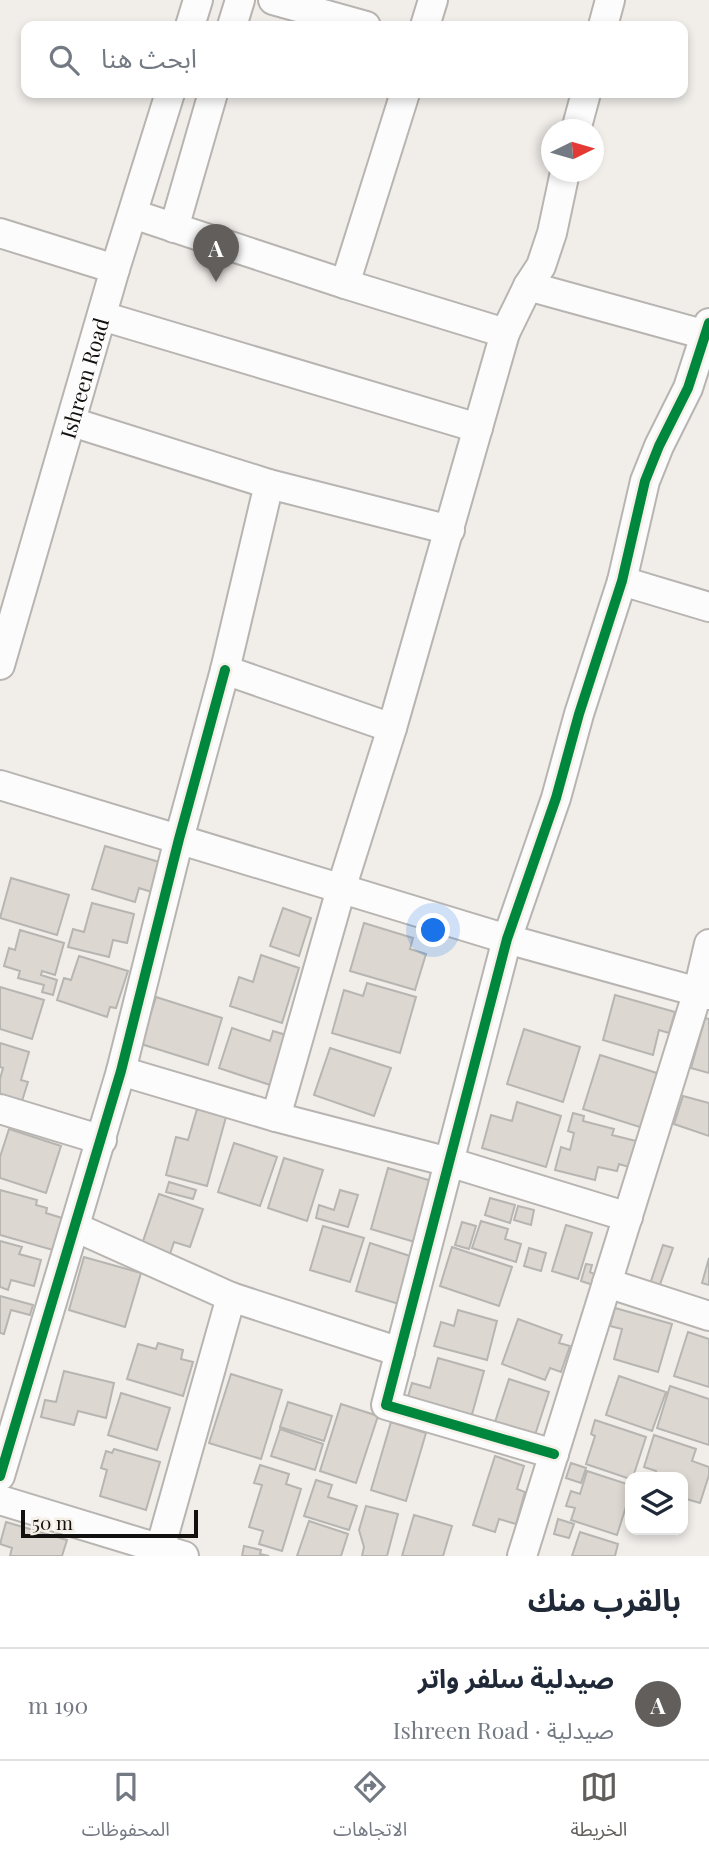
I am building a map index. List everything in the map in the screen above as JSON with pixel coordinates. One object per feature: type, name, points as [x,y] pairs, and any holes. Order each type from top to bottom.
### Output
[{"type":"street","points":[[192,21],[198,0]]},
{"type":"street","points":[[234,21],[240,0]]},
{"type":"street","points":[[273,0],[348,21]]},
{"type":"street","points":[[427,21],[433,0]]},
{"type":"street","points":[[604,21],[610,0]]},
{"type":"street","name":"Ishreen Road","points":[[0,664],[168,98]]},
{"type":"street","points":[[174,228],[212,98]]},
{"type":"street","points":[[345,284],[403,98]]},
{"type":"street","points":[[579,119],[585,98]]},
{"type":"street","points":[[276,1117],[341,889],[450,530],[505,333],[528,285],[541,266],[552,233],[563,182]]},
{"type":"street","points":[[133,214],[505,333]]},
{"type":"street","points":[[0,233],[116,269]]},
{"type":"street","points":[[528,285],[707,329],[698,391],[659,446],[645,481],[622,581],[555,798],[507,939],[386,1405],[554,1454]]},
{"type":"street","points":[[102,316],[478,428]]},
{"type":"street","points":[[72,422],[269,484],[450,530]]},
{"type":"street","points":[[0,1476],[121,1071],[179,839],[225,670],[269,484]]},
{"type":"street","points":[[622,581],[709,607]]},
{"type":"street","points":[[225,670],[392,728]]},
{"type":"street","points":[[0,785],[507,939],[703,993]]},
{"type":"street","points":[[523,1556],[628,1217],[703,993],[709,944]]},
{"type":"street","points":[[121,1071],[276,1117],[449,1162],[628,1217]]},
{"type":"street","points":[[0,1109],[102,1140]]},
{"type":"street","points":[[75,1227],[231,1297],[400,1352]]},
{"type":"street","points":[[607,1283],[709,1317]]},
{"type":"street","points":[[0,1500],[167,1554],[231,1297]]},
{"type":"building","points":[[105,846],[166,864],[158,894],[139,888],[135,902],[92,889]]},
{"type":"building","points":[[11,878],[69,895],[57,935],[0,918]]},
{"type":"building","points":[[92,903],[134,914],[127,943],[113,940],[109,957],[68,947],[73,929],[84,932]]},
{"type":"building","points":[[283,908],[311,918],[299,956],[270,946]]},
{"type":"building","points":[[364,923],[413,938],[410,949],[426,954],[415,990],[350,971]]},
{"type":"building","points":[[20,930],[64,943],[55,975],[42,971],[41,975],[57,980],[53,995],[42,992],[44,985],[18,978],[20,971],[4,966],[9,948],[15,950]]},
{"type":"building","points":[[261,955],[299,968],[282,1023],[230,1006],[239,977],[253,982]]},
{"type":"building","points":[[79,956],[128,971],[116,1008],[110,1007],[107,1017],[57,1000],[64,978],[71,980]]},
{"type":"building","points":[[367,983],[416,997],[400,1053],[332,1033],[344,990],[363,996]]},
{"type":"building","points":[[0,987],[44,1000],[32,1039],[0,1029]]},
{"type":"building","points":[[615,995],[675,1012],[669,1033],[659,1030],[653,1055],[603,1040]]},
{"type":"building","points":[[156,997],[222,1018],[208,1065],[141,1044]]},
{"type":"building","points":[[705,1018],[709,1019],[709,1073],[691,1068]]},
{"type":"building","points":[[232,1028],[270,1041],[273,1031],[293,1037],[276,1087],[219,1068]]},
{"type":"building","points":[[524,1029],[580,1047],[563,1102],[507,1084]]},
{"type":"building","points":[[0,1043],[29,1052],[21,1080],[28,1082],[22,1101],[0,1094],[3,1068],[0,1067]]},
{"type":"building","points":[[330,1048],[391,1068],[374,1116],[314,1095]]},
{"type":"building","points":[[600,1055],[660,1074],[643,1128],[583,1109]]},
{"type":"building","points":[[683,1096],[709,1103],[709,1136],[674,1124]]},
{"type":"building","points":[[517,1102],[561,1116],[546,1167],[482,1148],[491,1115],[512,1121]]},
{"type":"building","points":[[197,1109],[226,1117],[207,1186],[166,1175],[176,1137],[188,1140]]},
{"type":"building","points":[[573,1113],[584,1116],[583,1121],[614,1129],[612,1135],[636,1141],[629,1167],[619,1164],[617,1171],[598,1167],[595,1180],[555,1170],[561,1147],[570,1150],[574,1133],[568,1131]]},
{"type":"building","points":[[9,1129],[61,1146],[46,1193],[0,1178],[0,1157]]},
{"type":"building","points":[[234,1143],[277,1157],[260,1206],[218,1192]]},
{"type":"building","points":[[284,1158],[323,1170],[307,1221],[268,1208]]},
{"type":"building","points":[[388,1168],[435,1182],[418,1243],[371,1229]]},
{"type":"building","points":[[169,1182],[196,1190],[193,1199],[166,1192]]},
{"type":"building","points":[[0,1190],[37,1200],[36,1205],[47,1208],[46,1213],[62,1218],[53,1250],[0,1235]]},
{"type":"building","points":[[340,1190],[358,1195],[348,1227],[316,1218],[319,1205],[334,1210]]},
{"type":"building","points":[[159,1194],[203,1209],[190,1247],[174,1242],[168,1260],[140,1250]]},
{"type":"building","points":[[490,1198],[515,1205],[510,1223],[485,1215]]},
{"type":"building","points":[[518,1206],[534,1210],[531,1225],[514,1220]]},
{"type":"building","points":[[481,1221],[508,1229],[505,1239],[521,1244],[516,1262],[472,1248]]},
{"type":"building","points":[[462,1222],[476,1226],[469,1249],[455,1245]]},
{"type":"building","points":[[566,1225],[592,1233],[578,1279],[552,1271]]},
{"type":"building","points":[[323,1226],[364,1238],[350,1282],[310,1270]]},
{"type":"building","points":[[0,1241],[22,1247],[19,1254],[41,1260],[34,1286],[11,1280],[8,1290],[0,1287]]},
{"type":"building","points":[[370,1243],[413,1257],[399,1304],[356,1291]]},
{"type":"building","points":[[663,1245],[673,1248],[658,1290],[649,1287]]},
{"type":"building","points":[[452,1247],[512,1267],[499,1306],[440,1286]]},
{"type":"building","points":[[529,1248],[546,1253],[541,1271],[524,1266]]},
{"type":"building","points":[[84,1257],[141,1273],[125,1327],[69,1310]]},
{"type":"building","points":[[709,1258],[709,1285],[702,1283]]},
{"type":"building","points":[[586,1264],[592,1265],[590,1272],[596,1275],[593,1285],[581,1281]]},
{"type":"building","points":[[0,1296],[33,1305],[30,1315],[11,1310],[4,1334],[0,1333]]},
{"type":"building","points":[[615,1308],[672,1324],[658,1372],[614,1359],[622,1329],[610,1326]]},
{"type":"building","points":[[458,1310],[497,1321],[487,1360],[434,1346],[441,1322],[454,1326]]},
{"type":"building","points":[[518,1319],[562,1335],[559,1343],[570,1346],[561,1372],[550,1368],[545,1380],[502,1364]]},
{"type":"building","points":[[688,1332],[709,1339],[709,1387],[674,1376]]},
{"type":"building","points":[[158,1343],[183,1350],[181,1359],[193,1362],[183,1396],[127,1379],[138,1344],[156,1349]]},
{"type":"building","points":[[438,1358],[484,1371],[471,1418],[407,1400],[412,1383],[430,1388]]},
{"type":"building","points":[[64,1371],[114,1383],[106,1418],[78,1411],[74,1425],[41,1417],[45,1400],[56,1402]]},
{"type":"building","points":[[231,1374],[282,1390],[261,1459],[209,1443]]},
{"type":"building","points":[[619,1376],[666,1392],[652,1431],[606,1415]]},
{"type":"building","points":[[509,1379],[549,1392],[534,1438],[494,1425]]},
{"type":"building","points":[[670,1386],[709,1399],[709,1445],[657,1428]]},
{"type":"building","points":[[121,1393],[170,1408],[157,1450],[108,1435]]},
{"type":"building","points":[[288,1402],[332,1416],[324,1441],[280,1427]]},
{"type":"building","points":[[341,1404],[378,1416],[356,1483],[320,1471]]},
{"type":"building","points":[[595,1420],[646,1437],[635,1472],[625,1472],[625,1477],[586,1464],[595,1436],[591,1434]]},
{"type":"building","points":[[391,1422],[426,1433],[406,1501],[371,1490]]},
{"type":"building","points":[[280,1429],[323,1444],[315,1470],[271,1456]]},
{"type":"building","points":[[654,1435],[696,1449],[692,1461],[709,1467],[700,1503],[688,1499],[688,1472],[656,1472],[644,1467]]},
{"type":"building","points":[[114,1449],[160,1462],[146,1510],[100,1496],[107,1470],[101,1468],[106,1451],[112,1453]]},
{"type":"building","points":[[495,1456],[524,1466],[517,1489],[525,1492],[516,1524],[499,1519],[495,1532],[473,1525]]},
{"type":"building","points":[[571,1463],[586,1468],[581,1483],[566,1478]]},
{"type":"building","points":[[260,1465],[289,1474],[286,1484],[301,1489],[282,1551],[259,1544],[263,1531],[249,1527],[262,1485],[254,1483]]},
{"type":"building","points":[[587,1471],[625,1483],[625,1510],[617,1535],[571,1520],[575,1508],[566,1506],[571,1491],[580,1494]]},
{"type":"building","points":[[316,1480],[332,1485],[328,1497],[357,1506],[349,1530],[304,1516]]},
{"type":"building","points":[[366,1506],[398,1514],[387,1556],[362,1556],[364,1547],[359,1530]]},
{"type":"building","points":[[414,1515],[452,1526],[443,1556],[402,1556]]},
{"type":"building","points":[[558,1519],[574,1524],[569,1538],[554,1534]]},
{"type":"building","points":[[309,1521],[348,1534],[341,1556],[297,1556]]},
{"type":"building","points":[[6,1522],[67,1540],[62,1556],[10,1556],[12,1548],[0,1544]]},
{"type":"building","points":[[580,1532],[618,1544],[615,1556],[572,1556]]},
{"type":"building","points":[[244,1546],[261,1550],[260,1554],[269,1556],[242,1556]]},
{"type":"cycle path","points":[[554,1454],[386,1405],[507,939],[556,798],[579,714],[622,581],[645,481],[688,388],[709,323]]},
{"type":"cycle path","points":[[0,1476],[121,1071],[179,839],[225,670]]},
{"type":"place","name":"صيدلية سلفر واتر","points":[[216,282]]}]
